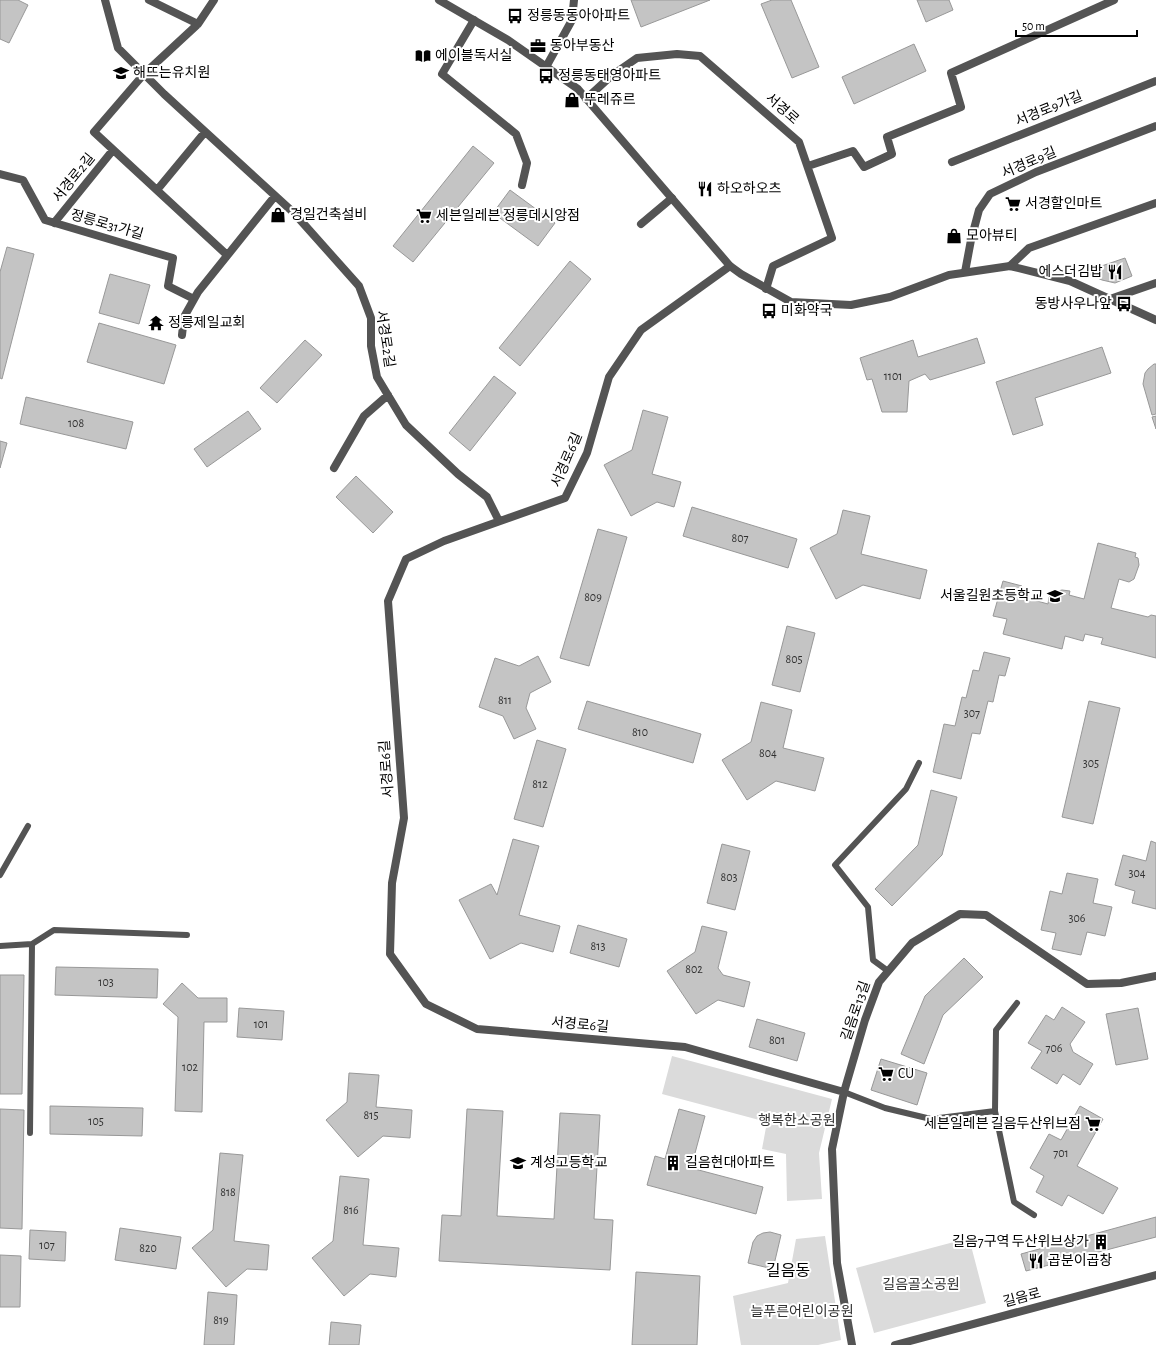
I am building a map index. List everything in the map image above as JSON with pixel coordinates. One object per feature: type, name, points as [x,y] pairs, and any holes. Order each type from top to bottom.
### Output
[{"type":"street","name":"서경로2길","points":[[105,0],[118,48],[164,94],[294,213],[359,286],[371,318],[371,346],[378,377],[388,395],[406,425],[458,474],[487,497],[499,522]]},
{"type":"street","points":[[149,0],[198,24]]},
{"type":"street","points":[[144,74],[198,24],[214,0]]},
{"type":"street","points":[[439,0],[508,40],[578,89],[730,266],[766,289],[791,302],[852,305],[890,297],[948,275],[1010,266],[1070,280],[1156,320]]},
{"type":"street","points":[[546,67],[572,20],[574,0]]},
{"type":"street","points":[[808,166],[853,151],[864,167],[892,154],[887,137],[961,108],[952,73],[1114,0]]},
{"type":"street","points":[[474,20],[442,74],[516,134],[527,163],[522,185]]},
{"type":"street","name":"서경로","points":[[586,99],[611,76],[638,58],[677,54],[700,56],[799,142],[832,238],[773,266],[766,289]]},
{"type":"street","name":"서경로2길","points":[[144,74],[94,132],[227,255]]},
{"type":"street","name":"서경로9가길","points":[[952,162],[1156,81]]},
{"type":"street","name":"서경로9길","points":[[965,272],[979,210],[990,194],[1036,172],[1156,126]]},
{"type":"street","points":[[157,190],[205,132]]},
{"type":"street","name":"서경로2길","points":[[54,223],[113,150]]},
{"type":"street","name":"정릉로31가길","points":[[0,174],[23,180],[45,220],[173,258],[168,286],[194,299]]},
{"type":"street","points":[[182,335],[184,317],[198,292],[275,196]]},
{"type":"street","points":[[641,224],[672,198]]},
{"type":"street","points":[[1010,266],[1029,248],[1156,203]]},
{"type":"street","name":"서경로6길","points":[[730,266],[641,330],[609,377],[587,453],[565,498],[444,541],[406,558],[388,601],[404,818],[392,883],[390,954],[426,1004],[477,1029],[685,1047],[844,1092]]},
{"type":"street","points":[[1110,299],[1156,283]]},
{"type":"street","points":[[334,468],[364,416],[388,395]]},
{"type":"street","name":"길음로13길","points":[[852,1345],[837,1263],[832,1149],[844,1092],[865,1020],[879,982],[888,970],[912,943],[960,914],[986,915],[1087,984],[1121,983],[1156,976]]},
{"type":"street","name":"길음로","points":[[895,1345],[1156,1275]]},
{"type":"lane","points":[[888,970],[873,960],[868,907],[835,865],[906,789],[919,763]]},
{"type":"lane","points":[[0,875],[28,826]]},
{"type":"lane","points":[[0,946],[32,944],[54,930],[187,935]]},
{"type":"lane","points":[[30,1134],[32,944]]},
{"type":"lane","points":[[1017,1003],[996,1030],[995,1111],[1014,1202],[1034,1216]]},
{"type":"lane","points":[[844,1092],[885,1108],[931,1119],[995,1111]]},
{"type":"green space","name":"행복한소공원","points":[[672,1056],[832,1099],[819,1153],[822,1199],[787,1201],[786,1154],[762,1149],[767,1122],[662,1094]]},
{"type":"green space","name":"늘푸른어린이공원","points":[[825,1236],[841,1340],[818,1345],[741,1345],[733,1296],[788,1283],[796,1239]]},
{"type":"green space","name":"길음골소공원","points":[[969,1238],[986,1303],[874,1333],[856,1268]]},
{"type":"building","points":[[0,0],[18,0],[28,5],[9,43],[0,39]]},
{"type":"building","points":[[631,0],[710,0],[641,27]]},
{"type":"building","points":[[772,0],[791,0],[819,67],[792,78],[761,4]]},
{"type":"building","points":[[917,0],[949,0],[953,10],[926,22]]},
{"type":"building","points":[[914,44],[926,71],[854,104],[842,77]]},
{"type":"building","points":[[473,146],[494,163],[413,262],[393,246]]},
{"type":"building","points":[[510,190],[555,223],[538,246],[493,213]]},
{"type":"building","points":[[7,247],[34,254],[2,379],[0,378],[0,272]]},
{"type":"building","points":[[1125,258],[1132,276],[1115,283],[1102,280],[1084,272]]},
{"type":"building","points":[[570,261],[591,279],[520,366],[499,348]]},
{"type":"building","points":[[110,274],[150,285],[139,324],[99,313]]},
{"type":"building","points":[[99,323],[176,345],[164,384],[87,362]]},
{"type":"building","points":[[977,338],[985,363],[930,380],[925,374],[909,381],[907,412],[882,412],[872,379],[867,380],[860,358],[913,340],[918,357]]},
{"type":"building","points":[[305,340],[322,355],[277,403],[260,388]]},
{"type":"building","points":[[1102,347],[1111,373],[1035,398],[1043,425],[1013,435],[996,382]]},
{"type":"building","points":[[1154,364],[1156,364],[1156,414],[1152,415],[1143,384],[1145,373]]},
{"type":"building","points":[[494,376],[516,393],[470,451],[449,433]]},
{"type":"building","points":[[26,397],[133,422],[126,449],[20,424]]},
{"type":"building","points":[[643,410],[668,417],[652,474],[681,482],[674,507],[657,502],[631,516],[604,465],[632,450]]},
{"type":"building","points":[[248,411],[261,429],[207,467],[194,449]]},
{"type":"building","points":[[1156,416],[1156,429],[1152,417]]},
{"type":"building","points":[[0,441],[7,443],[0,468]]},
{"type":"building","points":[[356,476],[393,512],[373,533],[336,497]]},
{"type":"building","points":[[692,507],[797,539],[788,568],[683,536]]},
{"type":"building","points":[[843,510],[870,516],[861,554],[927,570],[920,599],[863,585],[836,599],[810,548],[837,534]]},
{"type":"building","points":[[598,529],[627,537],[589,666],[560,658]]},
{"type":"building","points":[[1098,543],[1136,553],[1135,557],[1138,558],[1139,565],[1134,579],[1129,582],[1119,579],[1111,608],[1148,617],[1151,615],[1156,616],[1156,658],[1101,644],[1103,638],[1085,634],[1083,641],[1065,636],[1062,649],[1003,634],[1007,619],[993,616],[1003,581],[1022,586],[1019,596],[1048,604],[1049,597],[1054,592],[1062,590],[1070,591],[1069,595],[1084,599]]},
{"type":"building","points":[[787,626],[815,633],[800,692],[772,685]]},
{"type":"building","points":[[984,652],[1010,658],[1005,676],[999,675],[993,702],[988,701],[980,734],[972,733],[961,779],[933,772],[944,724],[955,726],[962,697],[966,698],[973,670],[979,671]]},
{"type":"building","points":[[538,656],[551,682],[530,693],[526,708],[536,729],[514,739],[503,716],[479,707],[495,658],[519,666]]},
{"type":"building","points":[[587,701],[701,734],[693,763],[578,729]]},
{"type":"building","points":[[1089,701],[1120,708],[1093,824],[1062,817]]},
{"type":"building","points":[[761,702],[792,710],[783,748],[824,758],[815,791],[776,781],[747,800],[722,760],[751,742]]},
{"type":"building","points":[[537,740],[566,749],[543,827],[514,819]]},
{"type":"building","points":[[931,790],[957,797],[942,855],[892,906],[875,889],[918,845]]},
{"type":"building","points":[[513,839],[539,846],[519,915],[560,926],[553,952],[521,943],[490,959],[459,900],[491,884],[497,895]]},
{"type":"building","points":[[1151,841],[1156,843],[1156,909],[1132,903],[1135,891],[1115,885],[1123,855],[1146,861]]},
{"type":"building","points":[[722,844],[750,851],[735,910],[707,903]]},
{"type":"building","points":[[1067,873],[1098,879],[1093,903],[1112,907],[1105,936],[1087,932],[1081,955],[1052,949],[1056,933],[1041,930],[1050,891],[1062,894]]},
{"type":"building","points":[[578,925],[627,939],[619,967],[570,953]]},
{"type":"building","points":[[702,926],[727,932],[718,968],[723,975],[750,982],[744,1007],[718,1000],[696,1014],[667,971],[695,952]]},
{"type":"building","points":[[964,958],[983,977],[943,1015],[924,1064],[901,1054],[925,996]]},
{"type":"building","points":[[56,967],[158,969],[157,998],[55,995]]},
{"type":"building","points":[[0,975],[24,975],[22,1094],[0,1094]]},
{"type":"building","points":[[182,983],[198,998],[227,998],[227,1022],[204,1022],[202,1112],[175,1111],[178,1017],[163,1004]]},
{"type":"building","points":[[1062,1007],[1085,1022],[1070,1044],[1073,1052],[1093,1064],[1080,1085],[1063,1074],[1057,1084],[1031,1068],[1042,1051],[1028,1043],[1046,1015],[1054,1020]]},
{"type":"building","points":[[239,1008],[284,1011],[282,1040],[237,1037]]},
{"type":"building","points":[[1138,1008],[1148,1059],[1116,1065],[1106,1014]]},
{"type":"building","points":[[757,1019],[805,1033],[797,1061],[749,1047]]},
{"type":"building","points":[[881,1059],[927,1073],[917,1105],[871,1090]]},
{"type":"building","points":[[349,1073],[379,1075],[376,1107],[412,1110],[410,1138],[383,1136],[358,1157],[326,1120],[347,1102]]},
{"type":"building","points":[[50,1106],[143,1108],[142,1136],[50,1134]]},
{"type":"building","points":[[1080,1106],[1103,1119],[1077,1166],[1118,1188],[1103,1214],[1068,1195],[1062,1206],[1036,1192],[1044,1176],[1030,1168],[1049,1134],[1061,1140]]},
{"type":"building","points":[[0,1109],[24,1110],[22,1229],[0,1228]]},
{"type":"building","points":[[467,1109],[503,1111],[497,1216],[554,1219],[560,1113],[600,1115],[594,1219],[613,1220],[610,1270],[439,1261],[442,1215],[461,1216]]},
{"type":"building","name":"길음현대아파트","points":[[679,1109],[705,1116],[691,1168],[763,1187],[756,1214],[647,1185],[655,1156],[665,1159]]},
{"type":"building","points":[[220,1153],[243,1155],[234,1241],[269,1245],[267,1270],[247,1269],[226,1287],[192,1248],[213,1230]]},
{"type":"building","points":[[340,1176],[369,1179],[363,1245],[399,1248],[396,1277],[370,1274],[344,1296],[312,1258],[333,1241]]},
{"type":"building","name":"길음7구역 두산위브상가","points":[[1156,1217],[1156,1237],[1026,1271],[1021,1254]]},
{"type":"building","points":[[120,1228],[181,1237],[176,1269],[115,1260]]},
{"type":"building","points":[[30,1230],[66,1232],[65,1261],[29,1259]]},
{"type":"building","points":[[770,1232],[781,1235],[773,1269],[748,1263],[753,1242],[757,1236]]},
{"type":"building","points":[[0,1255],[21,1256],[20,1307],[0,1307]]},
{"type":"building","points":[[636,1272],[700,1276],[697,1345],[632,1345]]},
{"type":"building","points":[[208,1292],[237,1295],[234,1345],[204,1345]]},
{"type":"building","points":[[331,1322],[361,1325],[359,1345],[329,1345]]},
{"type":"place","name":"정릉동동아아파트","points":[[515,16]]},
{"type":"place","name":"동아부동산","points":[[538,46]]},
{"type":"place","name":"에이블독서실","points":[[423,56]]},
{"type":"place","name":"해뜨는유치원","points":[[121,73]]},
{"type":"place","name":"정릉동태영아파트","points":[[546,76]]},
{"type":"place","name":"뚜레쥬르","points":[[572,100]]},
{"type":"place","name":"하오하오츠","points":[[705,189]]},
{"type":"place","name":"서경할인마트","points":[[1013,204]]},
{"type":"place","name":"경일건축설비","points":[[278,215]]},
{"type":"place","name":"세븐일레븐 정릉데시앙점","points":[[424,216]]},
{"type":"place","name":"모아뷰티","points":[[954,236]]},
{"type":"place","name":"에스더김밥","points":[[1115,272]]},
{"type":"place","name":"동방사우나앞","points":[[1124,304]]},
{"type":"place","name":"미화약국","points":[[769,311]]},
{"type":"place","name":"정릉제일교회","points":[[156,323]]},
{"type":"place","name":"서울길원초등학교","points":[[1055,596]]},
{"type":"place","name":"CU","points":[[886,1074]]},
{"type":"place","name":"세븐일레븐 길음두산위브점","points":[[1093,1124]]},
{"type":"place","name":"계성고등학교","points":[[518,1163]]},
{"type":"place","name":"길음현대아파트","points":[[673,1163]]},
{"type":"place","name":"길음7구역 두산위브상가","points":[[1101,1242]]},
{"type":"place","name":"곱분이곱창","points":[[1036,1261]]},
{"type":"district","name":"길음동","points":[[788,1271]]}]
